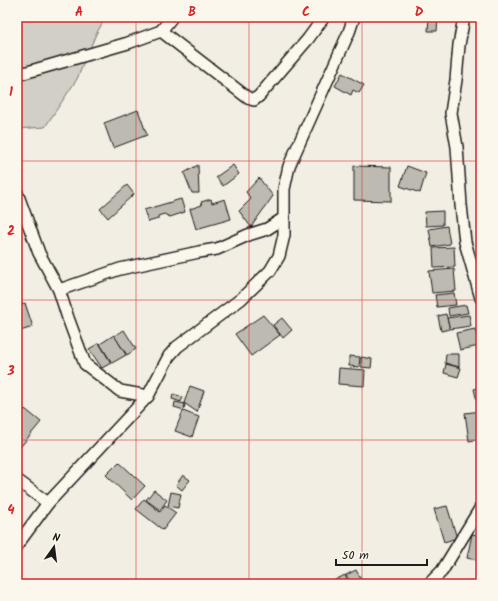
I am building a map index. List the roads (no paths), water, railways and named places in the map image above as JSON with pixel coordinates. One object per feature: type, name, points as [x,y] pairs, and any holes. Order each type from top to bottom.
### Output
[{"type":"street","points":[[17,75],[128,43],[161,31],[172,17]]},
{"type":"street","points":[[161,31],[248,98],[254,100],[260,96],[308,39],[324,17]]},
{"type":"street","points":[[17,545],[48,502],[148,396],[169,356],[177,347],[241,299],[270,270],[278,256],[284,235],[284,189],[289,166],[349,32],[354,17]]},
{"type":"street","points":[[464,17],[451,113],[457,147],[465,242],[481,298]]},
{"type":"street","points":[[17,193],[39,253],[59,290],[86,364],[120,391],[148,396]]},
{"type":"street","points":[[59,290],[120,269],[217,249],[248,234],[267,229],[284,218]]},
{"type":"street","points":[[17,480],[48,502]]},
{"type":"street","points":[[429,584],[442,570],[481,507]]}]
